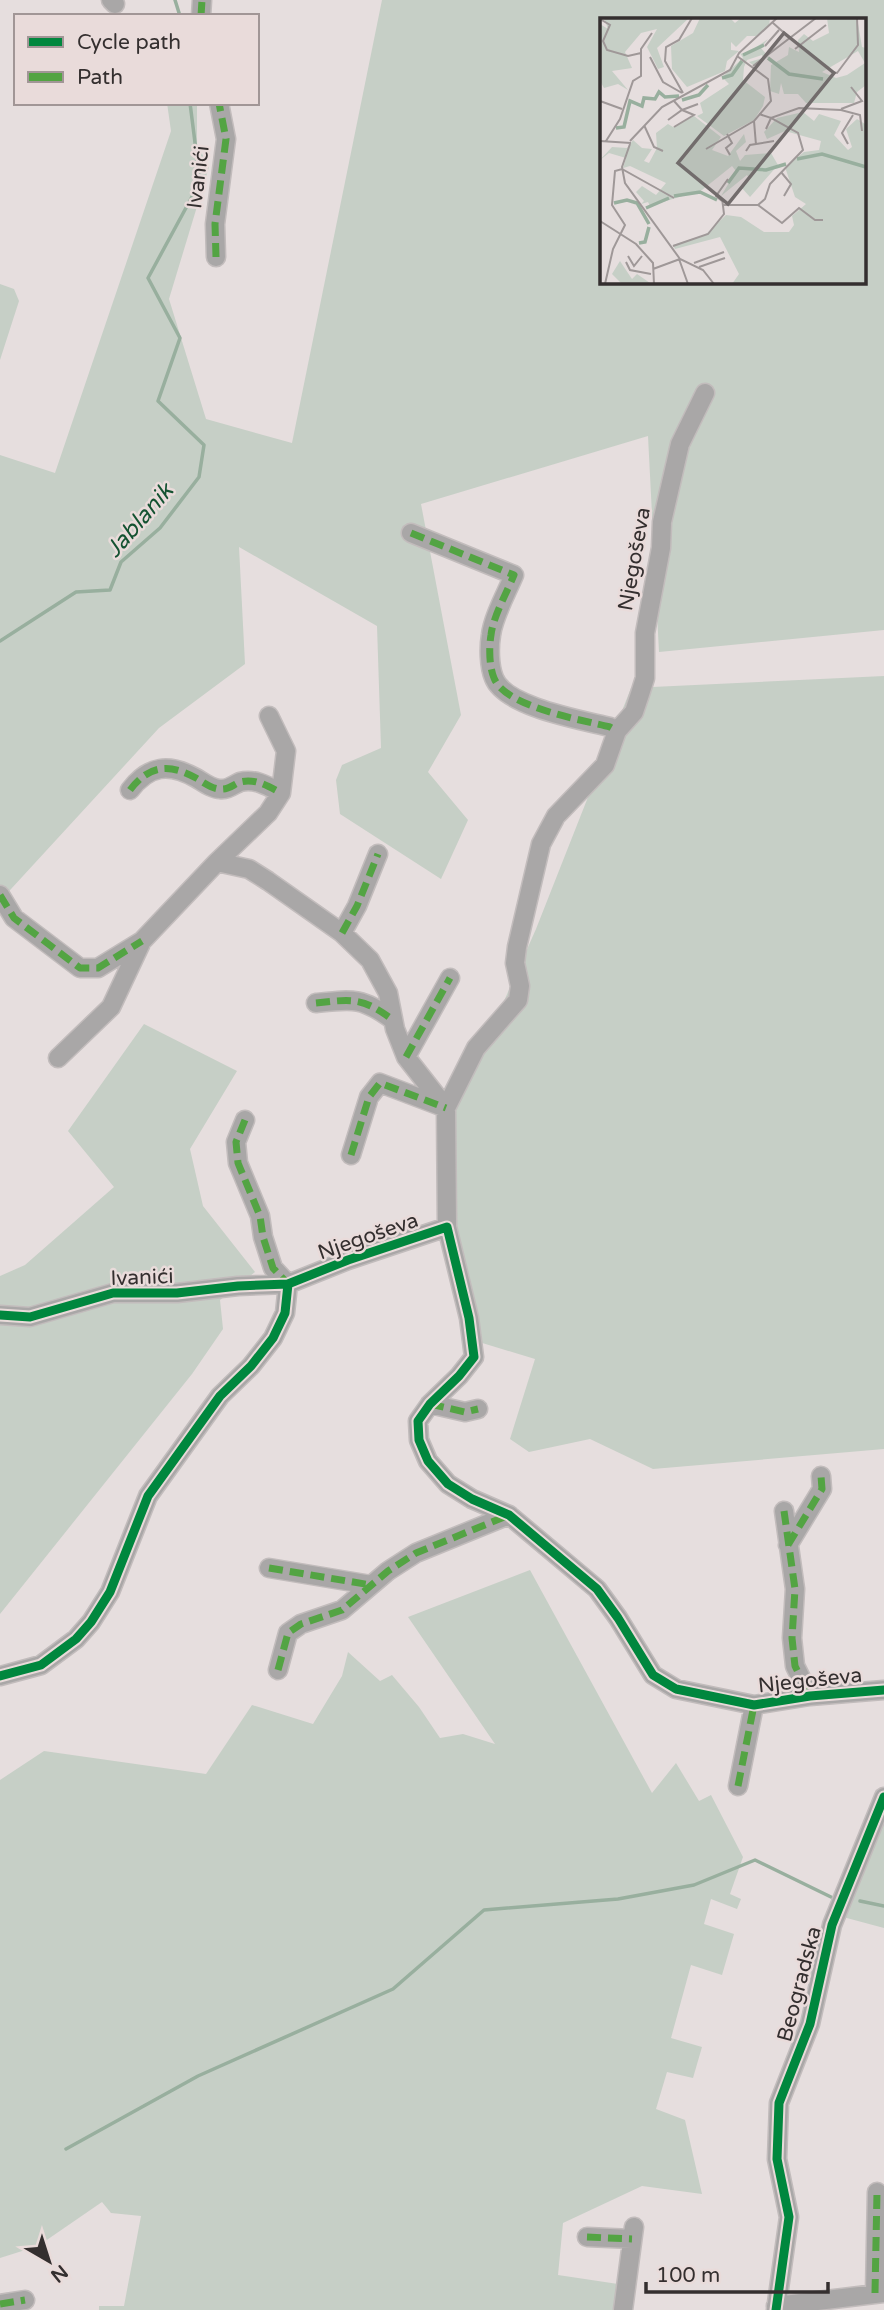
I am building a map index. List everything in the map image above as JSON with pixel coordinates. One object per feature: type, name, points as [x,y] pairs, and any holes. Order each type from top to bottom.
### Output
[{"type":"street","name":"Ivanići","points":[[216,257],[215,224],[226,139],[219,105]]},
{"type":"street","name":"Njegoševa","points":[[705,393],[680,444],[662,522],[661,548],[645,633],[645,678],[634,712],[617,731],[605,765],[556,816],[541,844],[517,947],[515,963],[520,986],[518,1000],[476,1048],[446,1108],[447,1227],[469,1318],[474,1357],[430,1404],[418,1421],[419,1440],[428,1461],[448,1484],[472,1499],[509,1515],[597,1589],[653,1675],[676,1689],[754,1704],[884,1690]]},
{"type":"street","points":[[411,533],[514,575],[491,634],[494,681],[510,695],[533,707],[617,731]]},
{"type":"street","points":[[0,895],[14,918],[80,968],[98,968],[142,941],[268,813],[281,793],[286,751],[269,716]]},
{"type":"street","points":[[130,790],[141,776],[173,768],[217,789],[225,790],[243,781],[250,781],[260,782],[281,793]]},
{"type":"street","points":[[342,933],[357,906],[378,854]]},
{"type":"street","points":[[217,862],[249,869],[342,933],[370,960],[388,993],[393,1020],[407,1057],[446,1108]]},
{"type":"street","points":[[58,1058],[111,1007],[142,941]]},
{"type":"street","points":[[407,1057],[450,978]]},
{"type":"street","points":[[316,1003],[359,1001],[372,1004],[393,1020]]},
{"type":"street","points":[[351,1155],[369,1097],[380,1083],[446,1108]]},
{"type":"street","points":[[0,1676],[41,1664],[76,1639],[90,1622],[110,1591],[148,1496],[220,1396],[265,1350],[285,1313],[288,1284],[273,1268],[263,1237],[260,1216],[238,1163],[236,1142],[245,1120]]},
{"type":"street","name":"Njegoševa","points":[[288,1284],[348,1260],[447,1227]]},
{"type":"street","name":"Ivanići","points":[[0,1315],[30,1317],[113,1293],[177,1293],[288,1284]]},
{"type":"street","points":[[430,1404],[465,1412],[478,1409]]},
{"type":"street","points":[[789,1545],[821,1489],[821,1476]]},
{"type":"street","points":[[784,1511],[795,1589],[792,1638],[795,1666],[810,1696]]},
{"type":"street","points":[[278,1670],[288,1633],[301,1623],[342,1610],[371,1585],[416,1553],[509,1515]]},
{"type":"street","points":[[269,1568],[371,1585]]},
{"type":"street","points":[[738,1786],[754,1704]]},
{"type":"street","name":"Beogradska","points":[[879,2293],[776,2308],[789,2217],[777,2159],[779,2103],[810,2024],[832,1925],[884,1797]]},
{"type":"street","points":[[877,2192],[879,2293]]},
{"type":"street","points":[[587,2237],[633,2233],[623,2310]]},
{"type":"street","points":[[0,2304],[25,2300]]},
{"type":"shaded area","points":[[382,0],[884,0],[884,630],[659,652],[648,436],[421,504],[461,715],[428,772],[468,820],[441,879],[340,814],[336,780],[342,765],[381,748],[377,626],[239,547],[245,664],[159,728],[0,901],[0,455],[55,473],[171,131],[167,105],[197,105],[197,144],[209,167],[169,299],[206,419],[292,443]]},
{"type":"shaded area","points":[[0,284],[14,289],[19,301],[0,360]]},
{"type":"shaded area","points":[[884,676],[884,1449],[653,1469],[590,1439],[529,1452],[510,1439],[535,1359],[479,1342],[453,1228],[452,1118],[536,929],[631,688]]},
{"type":"shaded area","points":[[144,1024],[237,1071],[190,1149],[203,1206],[255,1272],[220,1300],[223,1329],[192,1374],[0,1614],[0,1276],[25,1265],[114,1187],[68,1131]]},
{"type":"shaded area","points":[[530,1570],[652,1793],[676,1763],[699,1801],[711,1795],[743,1857],[730,1894],[741,1899],[737,1909],[711,1899],[704,1924],[734,1934],[722,1975],[691,1965],[671,2038],[702,2047],[693,2078],[667,2072],[656,2109],[685,2120],[702,2194],[642,2186],[563,2223],[558,2275],[618,2284],[615,2310],[99,2310],[99,2306],[124,2306],[141,2216],[111,2213],[102,2202],[38,2246],[0,2258],[0,1780],[44,1751],[206,1774],[252,1705],[313,1724],[342,1676],[348,1652],[380,1681],[392,1675],[440,1738],[463,1734],[495,1744],[408,1617]]},
{"type":"shaded area","points":[[884,1816],[884,1928],[843,1917]]},
{"type":"waterway","name":"Jablanik","points":[[175,0],[179,14]]},
{"type":"waterway","name":"Jablanik","points":[[0,641],[76,592],[110,590],[121,562],[160,528],[199,477],[204,445],[158,401],[180,338],[148,278],[200,182],[190,105]]},
{"type":"waterway","points":[[66,2149],[198,2076],[393,1989],[484,1910],[618,1899],[694,1885],[755,1860],[831,1897]]},
{"type":"waterway","points":[[860,1901],[884,1906]]},
{"type":"marked path","points":[[201,14],[202,0]]},
{"type":"marked path","points":[[216,257],[215,224],[226,139],[219,105]]},
{"type":"marked path","points":[[411,533],[514,575],[497,613],[490,640],[491,668],[501,688],[513,697],[546,711],[617,731]]},
{"type":"marked path","points":[[130,790],[152,771],[168,769],[186,773],[217,789],[251,781],[281,793]]},
{"type":"marked path","points":[[342,933],[357,906],[378,854]]},
{"type":"marked path","points":[[0,895],[14,918],[80,968],[98,968],[142,941]]},
{"type":"marked path","points":[[406,1057],[450,978]]},
{"type":"marked path","points":[[316,1003],[357,1001],[373,1007],[393,1020]]},
{"type":"marked path","points":[[351,1155],[369,1097],[380,1083],[446,1108]]},
{"type":"marked path","points":[[245,1120],[236,1142],[238,1163],[260,1216],[263,1237],[273,1268],[288,1284]]},
{"type":"marked path","points":[[430,1404],[465,1412],[478,1409]]},
{"type":"marked path","points":[[788,1545],[822,1489],[821,1476]]},
{"type":"marked path","points":[[784,1511],[795,1589],[792,1638],[795,1666],[810,1696]]},
{"type":"marked path","points":[[278,1670],[288,1633],[301,1624],[342,1610],[388,1571],[416,1553],[509,1515]]},
{"type":"marked path","points":[[269,1568],[371,1585]]},
{"type":"marked path","points":[[738,1786],[754,1705]]},
{"type":"marked path","points":[[875,2293],[877,2192]]},
{"type":"marked path","points":[[587,2237],[632,2239]]},
{"type":"marked path","points":[[0,2304],[25,2300]]},
{"type":"cycle path","points":[[0,1676],[41,1665],[76,1639],[91,1622],[110,1592],[148,1496],[220,1396],[251,1366],[273,1338],[285,1313],[288,1284],[348,1260],[447,1227],[469,1318],[474,1357],[430,1404],[418,1421],[419,1440],[428,1461],[448,1484],[472,1499],[509,1515],[597,1589],[653,1675],[676,1689],[754,1705],[810,1696],[884,1690]]},
{"type":"cycle path","points":[[0,1315],[30,1317],[113,1293],[177,1293],[288,1284]]},
{"type":"cycle path","points":[[776,2310],[789,2217],[777,2159],[779,2103],[810,2024],[832,1925],[884,1797]]}]
